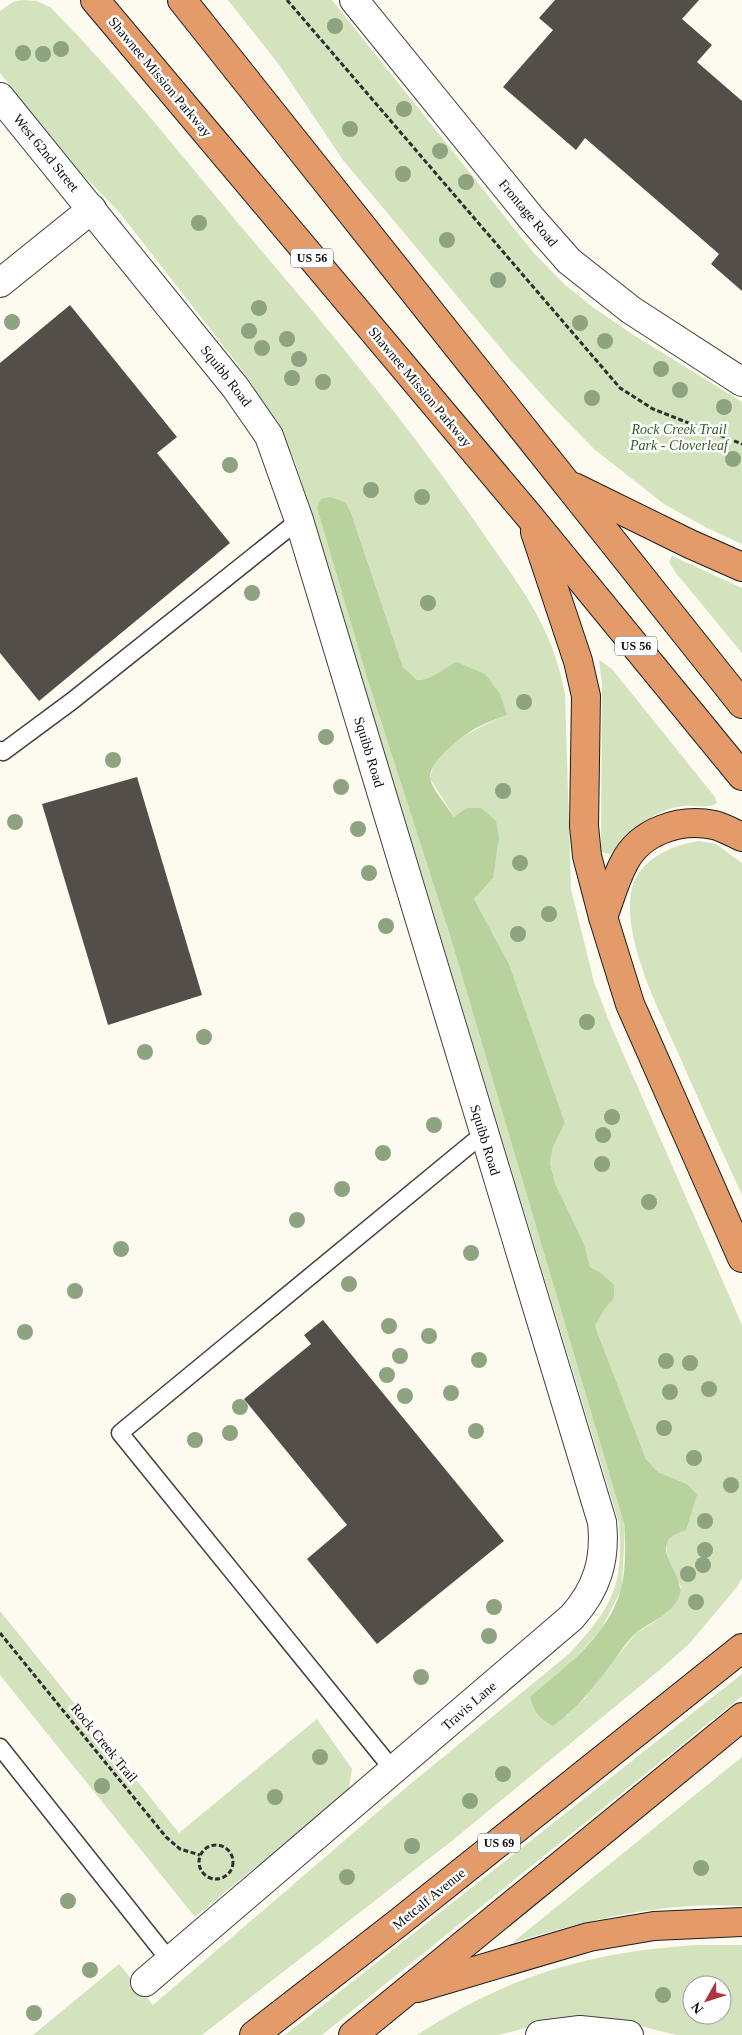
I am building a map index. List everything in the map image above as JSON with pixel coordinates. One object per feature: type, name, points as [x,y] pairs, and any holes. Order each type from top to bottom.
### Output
[{"type":"highway","name":"Shawnee Mission Parkway","points":[[95,0],[529,516],[742,776]]},
{"type":"highway","points":[[182,0],[742,704]]},
{"type":"highway","points":[[566,483],[690,544],[742,567]]},
{"type":"highway","points":[[529,516],[578,661],[586,696],[584,826],[587,856],[603,917],[630,1004],[742,1258]]},
{"type":"highway","points":[[603,917],[624,862],[638,844],[655,833],[671,825],[690,823],[715,825],[742,837]]},
{"type":"highway","name":"Metcalf Avenue","points":[[254,2035],[398,1924],[740,1645]]},
{"type":"highway","points":[[353,2035],[742,1717]]},
{"type":"highway","points":[[407,1990],[589,1937],[654,1926],[742,1922]]},
{"type":"street","name":"Frontage Road","points":[[354,0],[532,219],[569,261],[631,310],[742,382]]},
{"type":"street","name":"West 62nd Street","points":[[0,97],[92,209]]},
{"type":"street","points":[[0,283],[92,209]]},
{"type":"street","name":"Squibb Road","points":[[92,209],[254,410],[269,436],[299,520],[547,1345]]},
{"type":"street","name":"Travis Lane","points":[[145,1982],[572,1617],[588,1598],[598,1575],[603,1545],[602,1522],[547,1345]]},
{"type":"street","points":[[540,2035],[580,2030],[629,2035]]},
{"type":"lane","points":[[0,750],[3,752],[72,701],[299,520]]},
{"type":"lane","points":[[394,1771],[120,1433],[483,1134]]},
{"type":"lane","points":[[0,1747],[170,1961]]},
{"type":"path","points":[[287,0],[620,388],[653,409],[742,444]]},
{"type":"path","name":"Rock Creek Trail","points":[[0,1633],[166,1837],[180,1849],[200,1855]]},
{"type":"path","points":[[224,1846],[234,1859],[232,1870],[224,1878],[212,1879],[206,1876],[200,1867],[200,1855],[207,1847],[224,1846]]},
{"type":"green space","points":[[22,0],[37,1],[50,7],[127,90],[396,414],[451,488],[531,605],[551,646],[565,694],[571,889],[594,982],[611,1026],[742,1325],[742,1578],[737,1587],[689,1644],[662,1668],[453,1840],[202,2035],[33,2035],[119,1964],[153,2005],[408,1786],[570,1653],[596,1622],[612,1594],[617,1580],[619,1563],[619,1523],[294,459],[276,421],[242,370],[120,213],[82,174],[0,73],[0,11],[13,2]],"holes":[[[317,508],[351,513],[403,667],[417,680],[433,676],[457,663],[485,674],[507,715],[472,731],[449,747],[433,767],[430,779],[493,877],[474,899],[509,964],[565,1123],[553,1147],[550,1163],[555,1183],[584,1244],[590,1267],[601,1273],[614,1298],[604,1310],[595,1326],[646,1459],[658,1472],[687,1484],[673,1534],[666,1544],[668,1561],[681,1587],[656,1621],[636,1633],[585,1698],[566,1716],[571,1662],[601,1630],[622,1588],[625,1527],[451,939],[367,678]]]},
{"type":"green space","name":"Rock Creek Trail Park - Cloverleaf","points":[[228,0],[332,0],[533,252],[564,284],[594,308],[632,334],[742,402],[742,544],[707,528],[664,504],[594,449],[553,407],[508,357],[343,160],[280,66]]},
{"type":"green space","points":[[330,497],[345,502],[351,513],[403,667],[417,680],[433,676],[457,662],[485,674],[500,694],[507,715],[476,728],[455,743],[435,764],[430,778],[436,792],[454,817],[467,808],[481,808],[496,821],[499,837],[493,878],[474,899],[509,964],[565,1123],[553,1147],[550,1163],[555,1183],[584,1244],[590,1267],[601,1273],[614,1285],[614,1298],[604,1310],[595,1326],[646,1459],[658,1472],[687,1484],[697,1495],[686,1530],[673,1536],[667,1543],[666,1552],[678,1580],[680,1590],[678,1599],[670,1610],[637,1632],[627,1642],[586,1696],[553,1726],[538,1715],[530,1697],[571,1662],[607,1621],[615,1606],[623,1582],[625,1527],[451,939],[367,678],[317,508],[321,499]]},
{"type":"green space","points":[[672,556],[742,588],[742,653],[676,573],[669,562]]},
{"type":"green space","points":[[599,660],[612,669],[715,797],[717,803],[705,806],[683,806],[661,812],[642,824],[610,854],[601,852],[602,684]]},
{"type":"green space","points":[[699,841],[716,844],[742,863],[742,1195],[655,1001],[638,954],[632,930],[630,908],[632,888],[642,869],[658,855],[668,850]]},
{"type":"green space","points":[[0,1611],[179,1833],[317,1719],[352,1769],[349,1789],[195,1917],[0,1675]]},
{"type":"green space","points":[[742,1674],[742,1696],[322,2035],[285,2035]]},
{"type":"green space","points":[[742,1757],[742,1906],[713,1905],[654,1909],[597,1920],[512,1943]]},
{"type":"green space","points":[[699,1945],[742,1945],[742,2035],[676,2035],[633,2024],[564,2022],[498,2035],[417,2035],[451,2014],[518,1982],[552,1970],[622,1953]]},
{"type":"building","points":[[555,0],[699,0],[682,19],[712,45],[697,62],[742,101],[742,291],[711,264],[719,254],[585,138],[576,150],[503,87],[553,30],[539,18]]},
{"type":"building","points":[[70,305],[177,437],[157,453],[230,543],[39,701],[0,653],[0,363]]},
{"type":"building","points":[[137,777],[202,995],[108,1025],[42,804]]},
{"type":"building","points":[[323,1320],[504,1541],[377,1644],[307,1559],[347,1525],[244,1399],[311,1344],[304,1335]]}]
